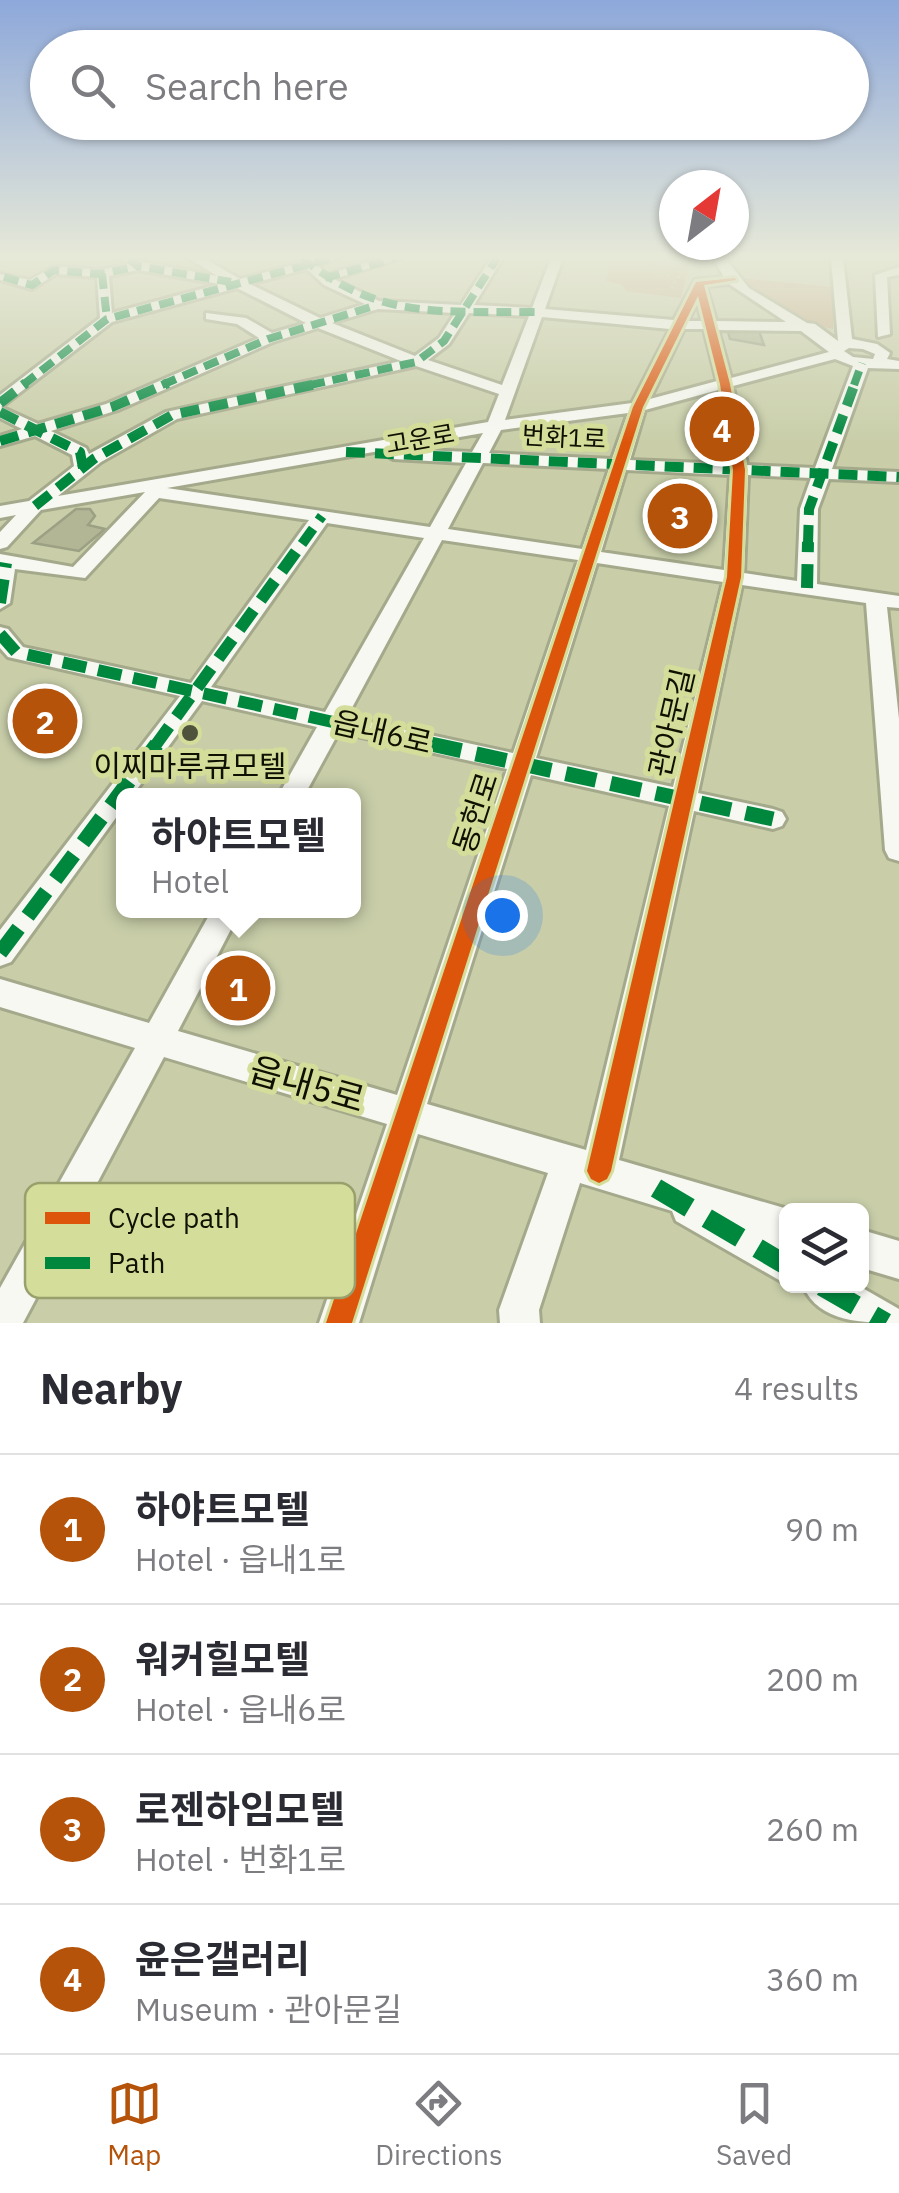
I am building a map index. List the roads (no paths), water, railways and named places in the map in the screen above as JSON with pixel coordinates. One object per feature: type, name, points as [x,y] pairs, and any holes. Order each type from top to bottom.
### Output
[{"type":"street","points":[[0,403],[105,320]]},
{"type":"street","points":[[233,320],[270,338]]},
{"type":"street","points":[[309,320],[416,362],[507,392]]},
{"type":"street","points":[[0,441],[112,407],[270,338],[331,320]]},
{"type":"street","points":[[0,603],[2,546],[35,506],[84,468],[172,415],[416,362],[444,341],[459,320]]},
{"type":"street","points":[[295,788],[495,426],[531,320]]},
{"type":"street","points":[[592,320],[679,326],[810,327]]},
{"type":"street","points":[[679,326],[682,320]]},
{"type":"street","name":"관아문길","points":[[520,1323],[519,1310],[584,1167],[683,800],[734,577],[739,470],[725,384],[708,320]]},
{"type":"street","points":[[796,320],[840,348]]},
{"type":"street","points":[[840,348],[841,320]]},
{"type":"street","name":"동헌로","points":[[355,1274],[618,464],[638,407],[679,326]]},
{"type":"street","points":[[807,588],[809,510],[868,358],[894,331]]},
{"type":"street","name":"고운로","points":[[0,512],[154,489],[495,426],[638,407],[840,348],[899,365]]},
{"type":"street","points":[[868,358],[899,382]]},
{"type":"street","points":[[0,412],[80,452],[84,468]]},
{"type":"street","name":"번화1로","points":[[346,452],[899,477]]},
{"type":"street","points":[[2,546],[78,574],[154,489],[888,600],[899,850]]},
{"type":"street","points":[[124,788],[322,516]]},
{"type":"street","name":"읍내6로","points":[[0,634],[16,652],[773,819]]},
{"type":"street","points":[[0,953],[116,799]]},
{"type":"street","points":[[78,1183],[223,918]]},
{"type":"street","name":"읍내5로","points":[[0,994],[779,1225]]},
{"type":"street","points":[[656,1188],[779,1261]]},
{"type":"street","points":[[869,1251],[899,1260]]},
{"type":"street","points":[[2,1323],[25,1280]]},
{"type":"street","points":[[834,1293],[886,1323]]},
{"type":"street","name":"동헌로","points":[[339,1323],[347,1298]]},
{"type":"place","name":"윤은갤러리","points":[[722,429]]},
{"type":"place","name":"로젠하임모텔","points":[[680,516]]},
{"type":"place","name":"워커힐모텔","points":[[45,721]]},
{"type":"place","name":"이찌마루큐모텔","points":[[190,733]]},
{"type":"place","name":"하야트모텔","points":[[238,988]]}]
